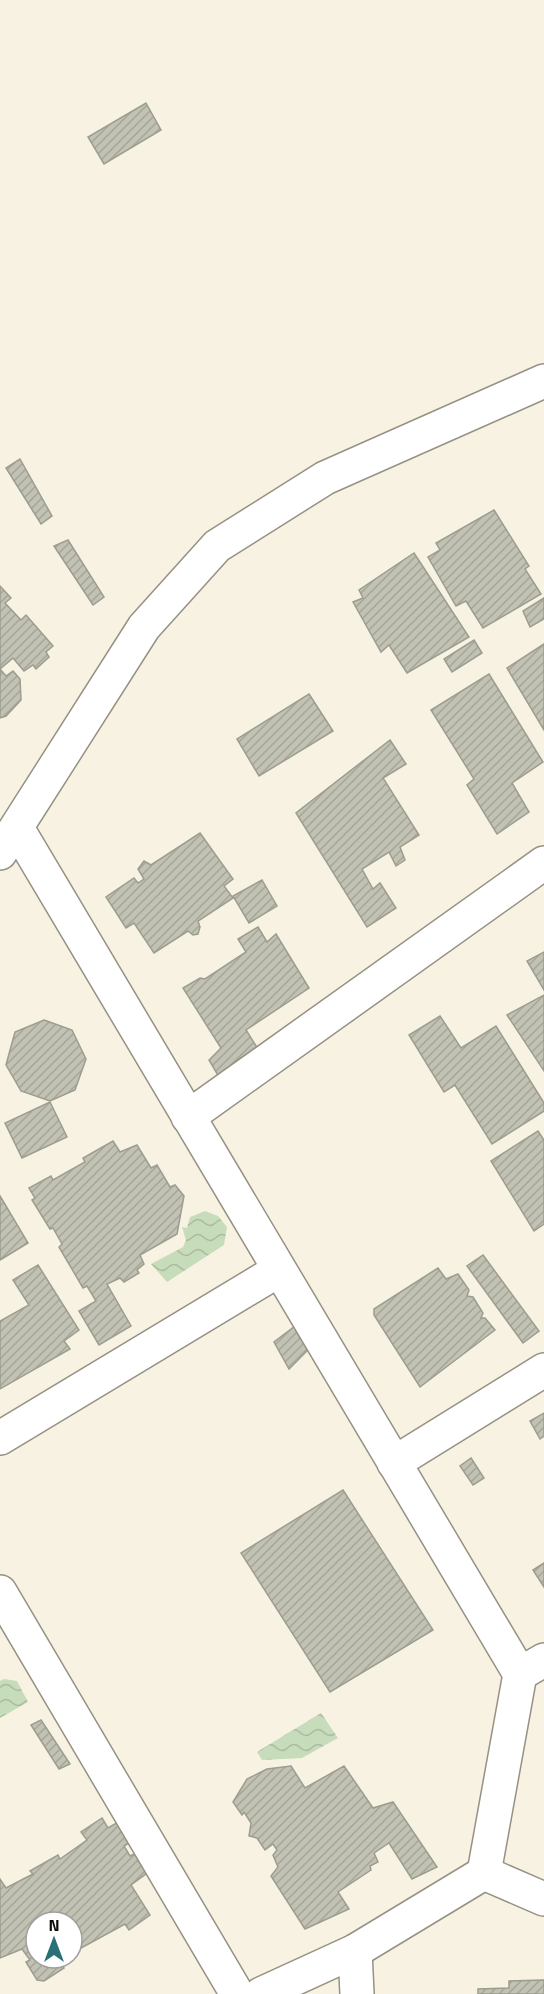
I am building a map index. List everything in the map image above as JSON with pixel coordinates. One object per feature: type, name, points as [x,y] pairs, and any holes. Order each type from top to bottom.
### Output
[{"type":"street","points":[[261,1994],[355,1951],[484,1872],[532,1667],[394,1463],[188,1117],[8,841],[144,627],[216,546],[326,478],[544,381]]},
{"type":"street","points":[[188,1117],[544,863]]},
{"type":"street","points":[[0,1438],[279,1270]]},
{"type":"street","points":[[394,1463],[544,1370]]},
{"type":"street","points":[[0,1592],[237,1994]]},
{"type":"street","points":[[484,1872],[544,1899]]},
{"type":"street","points":[[355,1951],[357,1994]]},
{"type":"water","points":[[205,1211],[218,1216],[227,1227],[224,1245],[167,1282],[151,1264],[183,1247],[186,1240],[182,1227],[187,1228],[190,1217]]},
{"type":"water","points":[[4,1679],[17,1681],[28,1702],[0,1718],[0,1681]]},
{"type":"water","points":[[321,1713],[338,1738],[302,1758],[262,1760],[257,1752]]},
{"type":"building","points":[[146,103],[161,130],[104,164],[88,137]]},
{"type":"building","points":[[20,459],[52,516],[41,524],[6,468]]},
{"type":"building","points":[[494,510],[529,566],[525,569],[541,594],[483,628],[466,601],[456,606],[428,557],[440,550],[436,543]]},
{"type":"building","points":[[68,540],[104,597],[93,605],[54,546]]},
{"type":"building","points":[[414,553],[469,637],[407,673],[389,645],[381,652],[353,602],[363,598],[359,590]]},
{"type":"building","points":[[0,586],[11,598],[5,603],[21,620],[26,615],[53,646],[46,652],[49,657],[36,669],[33,665],[24,671],[13,658],[0,669]]},
{"type":"building","points":[[544,598],[544,619],[530,627],[523,611]]},
{"type":"building","points":[[474,640],[482,653],[452,672],[444,659]]},
{"type":"building","points":[[544,644],[544,730],[507,668]]},
{"type":"building","points":[[0,669],[6,676],[13,671],[20,679],[21,700],[6,716],[0,718]]},
{"type":"building","points":[[489,674],[543,762],[512,783],[529,812],[497,834],[467,785],[474,779],[431,710]]},
{"type":"building","points":[[309,694],[333,731],[259,776],[237,739]]},
{"type":"building","points":[[390,740],[406,764],[383,778],[419,835],[400,847],[405,860],[396,866],[389,852],[362,869],[373,889],[380,883],[396,908],[367,927],[296,813]]},
{"type":"building","points":[[200,833],[233,879],[224,886],[233,898],[198,921],[200,927],[198,934],[193,935],[188,931],[154,953],[134,923],[126,928],[106,897],[134,878],[138,883],[144,879],[138,869],[144,861],[151,865]]},
{"type":"building","points":[[262,880],[277,906],[249,923],[233,896]]},
{"type":"building","points":[[258,927],[267,942],[276,934],[309,988],[246,1030],[258,1049],[219,1077],[209,1060],[221,1048],[183,988],[200,978],[205,979],[246,952],[238,939]]},
{"type":"building","points":[[544,952],[544,990],[527,961]]},
{"type":"building","points":[[544,995],[544,1071],[507,1015]]},
{"type":"building","points":[[440,1016],[461,1048],[496,1026],[544,1103],[544,1111],[492,1144],[455,1085],[444,1092],[409,1035]]},
{"type":"building","points":[[44,1020],[72,1030],[86,1059],[75,1090],[50,1101],[21,1091],[6,1065],[15,1032]]},
{"type":"building","points":[[50,1102],[67,1137],[22,1158],[5,1123]]},
{"type":"building","points":[[538,1131],[544,1140],[544,1224],[534,1231],[491,1161]]},
{"type":"building","points":[[113,1141],[120,1152],[137,1145],[151,1168],[157,1165],[170,1187],[175,1185],[184,1196],[177,1234],[140,1255],[144,1264],[137,1270],[139,1273],[124,1282],[120,1278],[107,1284],[131,1326],[99,1345],[79,1311],[96,1301],[87,1286],[83,1288],[59,1247],[62,1244],[53,1228],[50,1229],[32,1200],[35,1198],[29,1188],[51,1176],[53,1180],[85,1162],[83,1158]]},
{"type":"building","points":[[0,1196],[28,1243],[0,1260]]},
{"type":"building","points":[[483,1255],[539,1331],[523,1343],[467,1266]]},
{"type":"building","points":[[38,1265],[79,1330],[64,1341],[70,1349],[0,1389],[0,1321],[29,1305],[13,1280]]},
{"type":"building","points":[[438,1268],[446,1279],[458,1274],[469,1290],[467,1296],[473,1297],[483,1313],[481,1318],[485,1318],[495,1330],[420,1387],[374,1315],[374,1309]]},
{"type":"building","points":[[295,1326],[309,1349],[289,1369],[274,1342]]},
{"type":"building","points":[[544,1413],[544,1436],[540,1439],[530,1421]]},
{"type":"building","points":[[471,1458],[484,1478],[473,1485],[460,1466]]},
{"type":"building","points":[[343,1490],[433,1630],[330,1692],[241,1553]]},
{"type":"building","points":[[544,1563],[544,1587],[533,1570]]},
{"type":"building","points":[[41,1720],[70,1764],[59,1769],[31,1725]]},
{"type":"building","points":[[291,1766],[305,1788],[344,1766],[373,1808],[393,1802],[437,1867],[412,1879],[389,1843],[374,1853],[378,1862],[370,1866],[371,1870],[338,1892],[349,1909],[305,1929],[271,1876],[278,1867],[273,1855],[277,1850],[273,1844],[265,1850],[257,1838],[249,1836],[251,1823],[244,1812],[242,1815],[233,1802],[247,1779],[267,1769]]},
{"type":"building","points":[[102,1818],[108,1828],[120,1821],[132,1841],[124,1846],[130,1856],[139,1852],[150,1871],[131,1885],[150,1915],[129,1930],[125,1924],[84,1946],[84,1910],[24,1910],[24,1952],[22,1949],[0,1958],[0,1879],[6,1888],[33,1874],[30,1871],[58,1855],[60,1859],[87,1840],[81,1832]]},
{"type":"building","points":[[31,1970],[61,1970],[44,1981],[37,1980]]},
{"type":"building","points":[[544,1980],[544,1994],[478,1994],[478,1989],[509,1988],[509,1981]]}]
